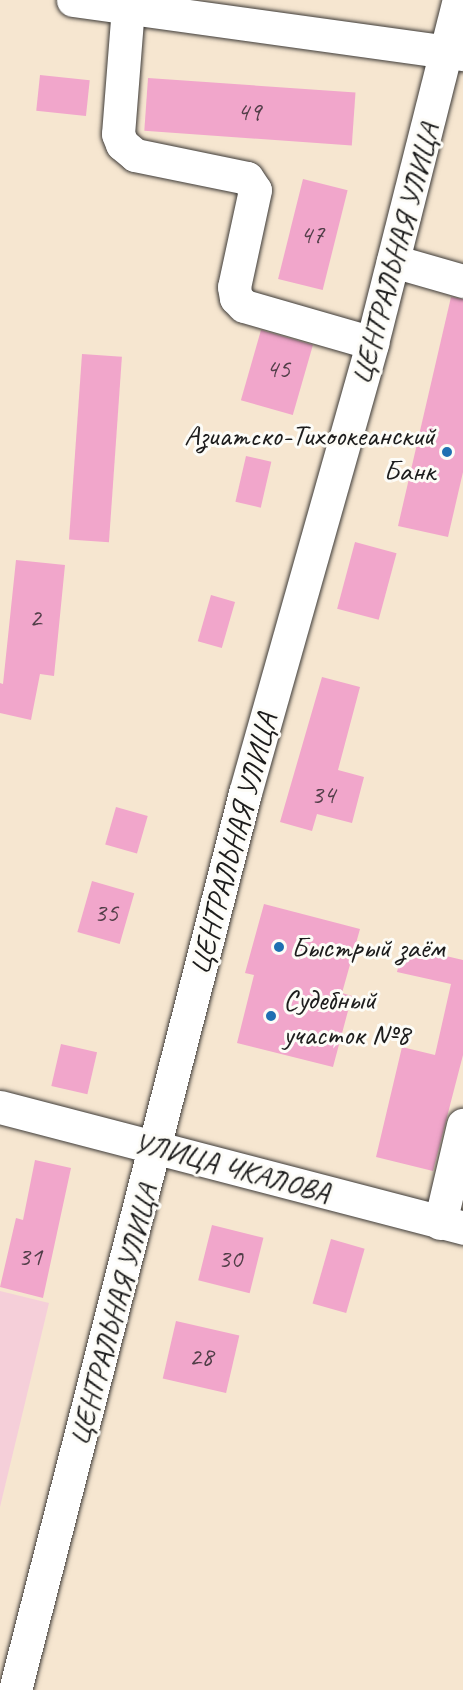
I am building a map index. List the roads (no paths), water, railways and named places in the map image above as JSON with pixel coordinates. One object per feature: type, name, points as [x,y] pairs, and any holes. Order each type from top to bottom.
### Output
[{"type":"street","points":[[73,0],[456,52]]},
{"type":"street","name":"ЦЕНТРАЛЬНАЯ УЛИЦА","points":[[15,1690],[245,793],[393,261],[456,52],[459,0]]},
{"type":"street","points":[[128,7],[118,134],[122,144],[135,155],[248,178],[255,190],[234,287],[236,298],[244,306],[372,343]]},
{"type":"street","points":[[393,261],[463,281]]},
{"type":"street","name":"УЛИЦА ЧКАЛОВА","points":[[0,1107],[156,1146],[452,1226]]},
{"type":"street","points":[[452,1226],[463,1125]]},
{"type":"place","name":"Азиатско-Тихоокеанский Банк","points":[[447,452]]},
{"type":"place","name":"Быстрый заём","points":[[279,947]]},
{"type":"place","name":"Судебный участок №8","points":[[271,1016]]}]
